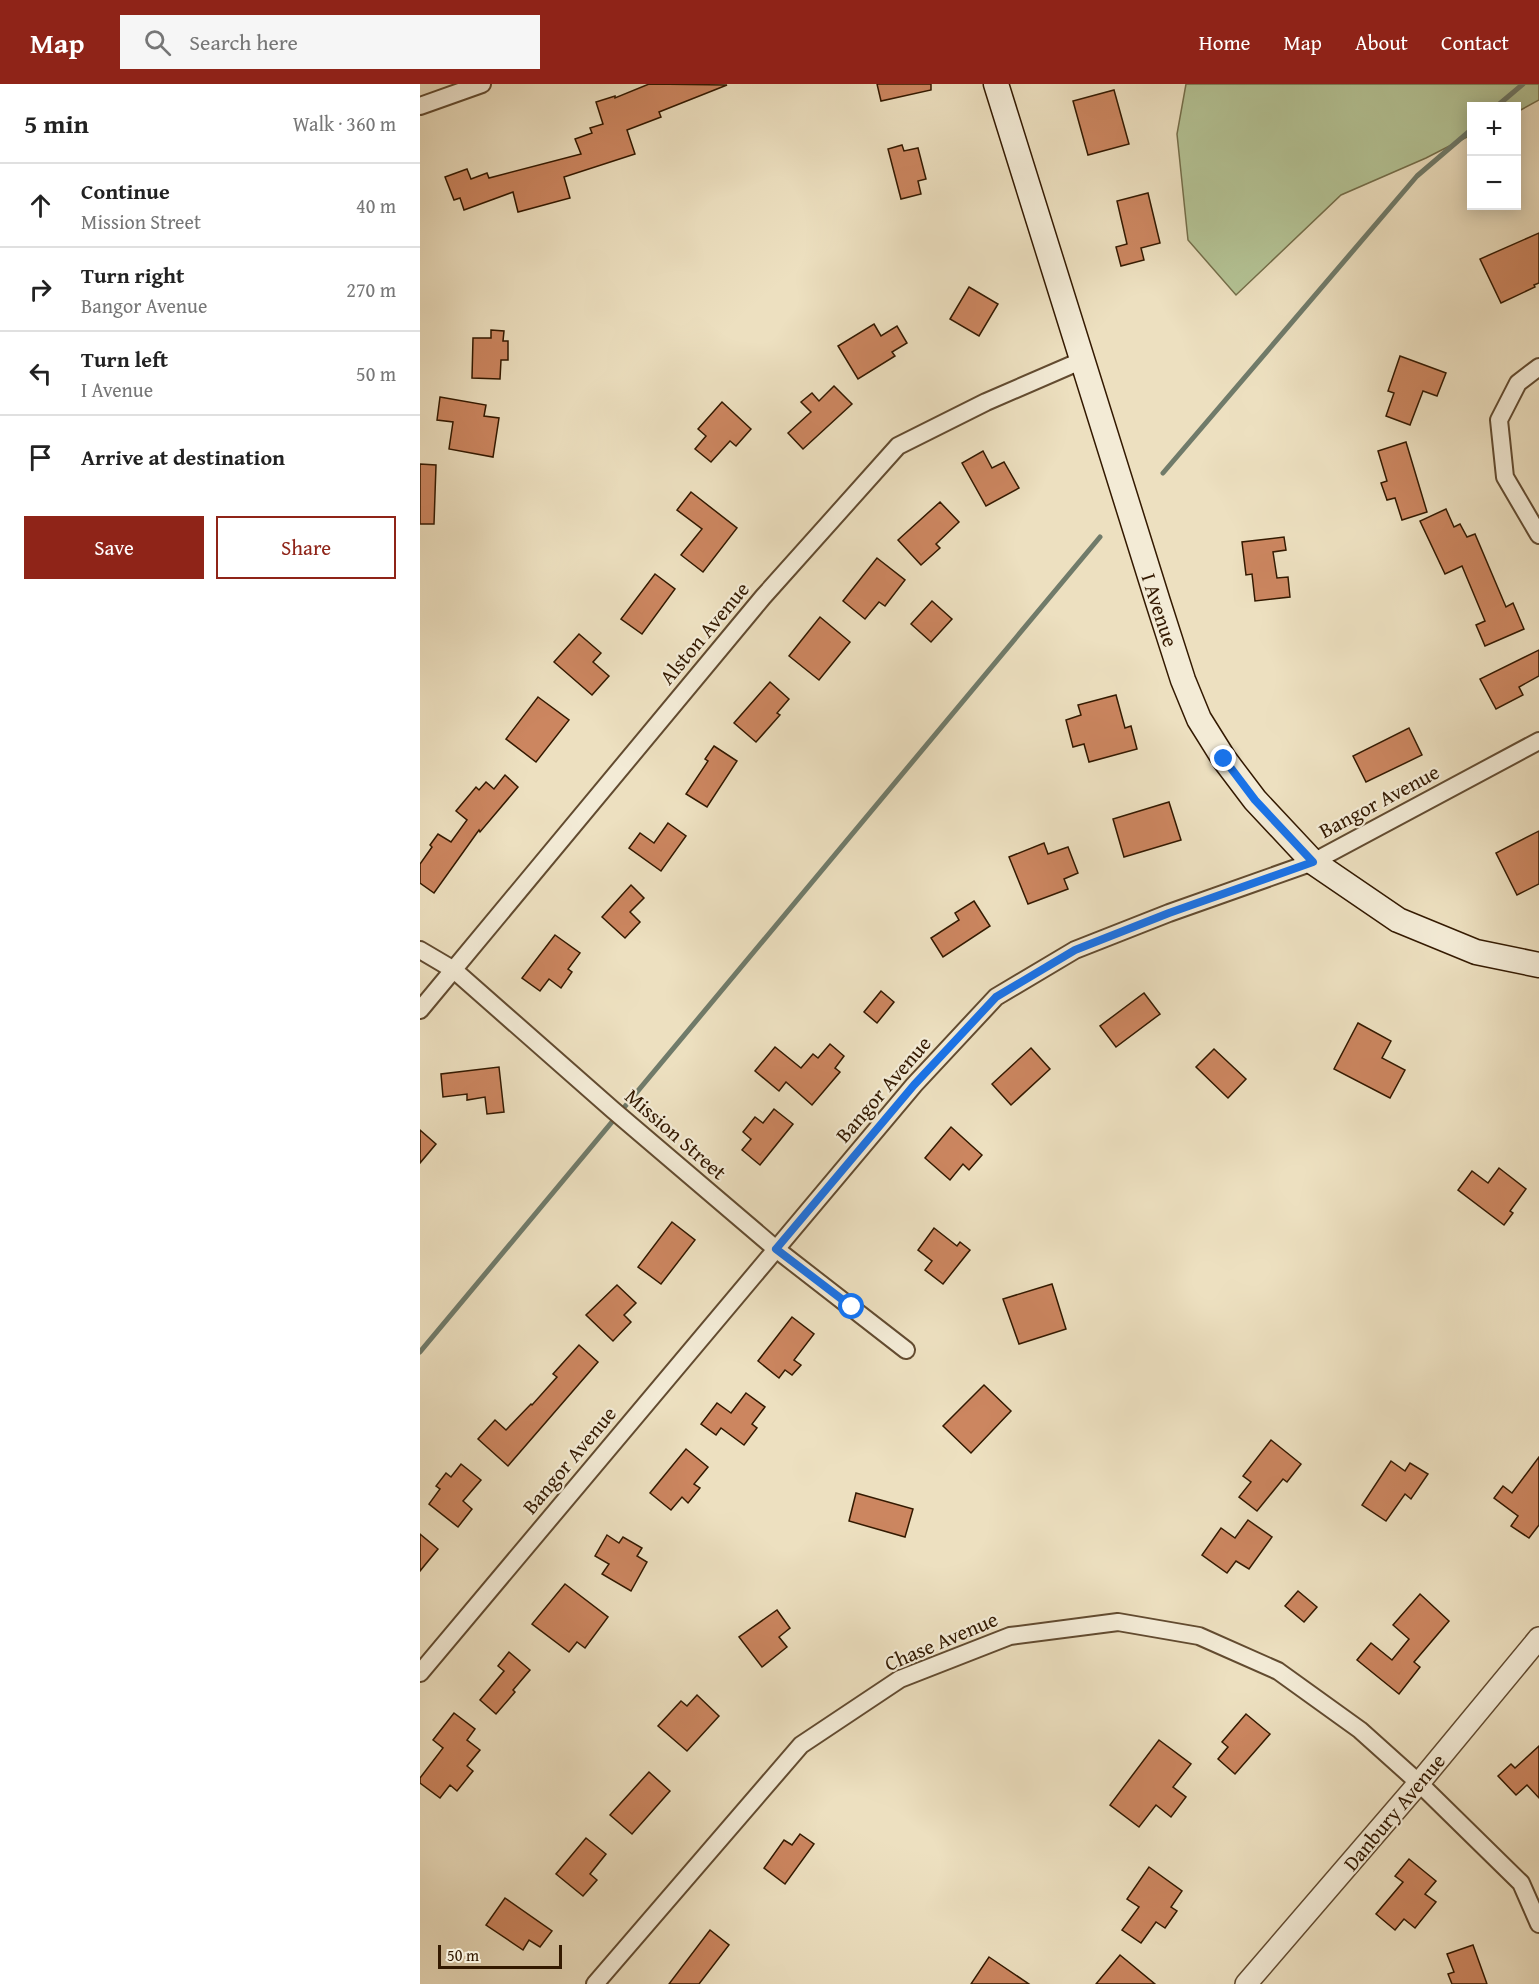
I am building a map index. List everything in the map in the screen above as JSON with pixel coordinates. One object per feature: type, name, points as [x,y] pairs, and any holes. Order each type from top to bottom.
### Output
[{"type":"main road","name":"I Avenue","points":[[996,84],[1183,680],[1199,719],[1224,759],[1255,800],[1313,862],[1398,920],[1476,952],[1539,965]]},
{"type":"street","points":[[420,106],[482,84]]},
{"type":"street","name":"Alston Avenue","points":[[420,1010],[763,597],[898,446],[986,402],[1083,360]]},
{"type":"street","points":[[1539,367],[1518,383],[1499,420],[1505,477],[1539,535]]},
{"type":"street","name":"Bangor Avenue","points":[[420,1673],[914,1085],[996,997],[1075,950],[1169,913],[1313,862],[1539,741]]},
{"type":"street","name":"Mission Street","points":[[420,950],[454,970],[776,1249],[906,1350]]},
{"type":"street","name":"Chase Avenue","points":[[595,1984],[801,1745],[900,1679],[1010,1636],[1118,1622],[1199,1636],[1278,1671],[1360,1730],[1419,1783],[1521,1883],[1539,1924]]},
{"type":"street","name":"Danbury Avenue","points":[[1246,1984],[1419,1783],[1539,1638]]},
{"type":"green space","points":[[1186,84],[1539,84],[1539,100],[1521,110],[1521,102],[1467,102],[1467,137],[1426,158],[1341,195],[1236,295],[1188,240],[1177,134]]},
{"type":"building","points":[[649,84],[727,85],[659,112],[661,117],[627,130],[635,154],[564,177],[570,198],[518,212],[513,192],[464,210],[460,198],[454,200],[445,177],[467,169],[471,179],[487,173],[489,178],[581,154],[575,139],[592,133],[590,128],[603,124],[596,102],[615,96],[615,98]]},
{"type":"building","points":[[877,84],[931,84],[931,90],[881,101]]},
{"type":"building","points":[[1114,90],[1129,144],[1088,155],[1073,101]]},
{"type":"building","points":[[902,145],[904,151],[918,148],[926,179],[918,181],[921,194],[901,199],[888,149]]},
{"type":"building","points":[[1148,193],[1160,243],[1141,248],[1144,260],[1121,266],[1116,247],[1127,244],[1117,201]]},
{"type":"building","points":[[1539,233],[1539,283],[1501,303],[1480,259]]},
{"type":"building","points":[[969,287],[998,304],[979,336],[950,319]]},
{"type":"building","points":[[874,324],[881,336],[897,326],[907,343],[892,352],[895,356],[858,379],[838,346]]},
{"type":"building","points":[[491,330],[504,331],[503,341],[508,341],[508,360],[501,360],[500,379],[472,378],[473,338],[491,338]]},
{"type":"building","points":[[1400,356],[1446,373],[1437,396],[1423,391],[1410,425],[1386,416],[1394,393],[1388,391]]},
{"type":"building","points":[[834,386],[852,404],[803,449],[788,433],[811,412],[801,402],[812,393],[819,401]]},
{"type":"building","points":[[440,397],[486,405],[484,416],[499,418],[493,457],[449,449],[453,422],[437,420]]},
{"type":"building","points":[[722,402],[751,429],[736,446],[730,441],[711,462],[695,449],[706,436],[698,429]]},
{"type":"building","points":[[1406,442],[1427,512],[1402,520],[1395,498],[1387,500],[1381,483],[1387,481],[1378,451]]},
{"type":"building","points":[[983,451],[992,468],[1004,462],[1019,488],[986,506],[962,463]]},
{"type":"building","points":[[420,464],[436,465],[434,524],[420,524]]},
{"type":"building","points":[[691,492],[737,528],[703,572],[681,555],[702,529],[677,510]]},
{"type":"building","points":[[940,502],[959,522],[936,544],[940,548],[921,565],[898,540]]},
{"type":"building","points":[[1446,509],[1454,527],[1460,524],[1467,537],[1475,534],[1506,607],[1513,603],[1524,629],[1485,646],[1476,625],[1485,621],[1462,566],[1445,574],[1420,521]]},
{"type":"building","points":[[1284,537],[1286,550],[1273,552],[1277,578],[1288,577],[1290,597],[1255,601],[1252,574],[1246,575],[1242,542]]},
{"type":"building","points":[[877,558],[905,580],[885,606],[879,602],[865,619],[843,601]]},
{"type":"building","points":[[655,574],[675,589],[642,634],[621,619]]},
{"type":"building","points":[[932,601],[952,619],[931,642],[911,624]]},
{"type":"building","points":[[820,617],[850,642],[819,680],[789,656]]},
{"type":"building","points":[[579,634],[601,653],[593,662],[609,676],[592,695],[554,662]]},
{"type":"building","points":[[1539,650],[1539,676],[1519,687],[1523,695],[1496,709],[1480,679]]},
{"type":"building","points":[[770,682],[789,699],[777,713],[780,715],[756,742],[734,723]]},
{"type":"building","points":[[1116,695],[1125,728],[1131,726],[1137,749],[1089,762],[1084,744],[1073,747],[1066,720],[1081,715],[1078,705]]},
{"type":"building","points":[[538,697],[569,720],[536,762],[506,739]]},
{"type":"building","points":[[1409,728],[1422,755],[1366,782],[1353,756]]},
{"type":"building","points":[[714,746],[737,761],[707,807],[686,794],[708,761],[705,759]]},
{"type":"building","points":[[505,775],[518,787],[480,832],[479,830],[434,893],[420,883],[420,864],[432,847],[430,845],[438,834],[451,842],[467,820],[456,811],[476,787],[479,790],[486,782],[494,789]]},
{"type":"building","points":[[1169,802],[1181,840],[1124,857],[1113,819]]},
{"type":"building","points":[[668,823],[686,836],[661,871],[629,848],[640,833],[654,843]]},
{"type":"building","points":[[1539,831],[1539,884],[1517,895],[1496,853]]},
{"type":"building","points":[[1044,843],[1048,854],[1068,847],[1078,873],[1064,879],[1068,889],[1028,904],[1009,857]]},
{"type":"building","points":[[631,885],[644,898],[630,912],[640,922],[625,938],[602,917]]},
{"type":"building","points":[[974,901],[990,926],[943,957],[931,938],[959,920],[955,913]]},
{"type":"building","points":[[555,935],[580,953],[568,969],[572,972],[561,988],[549,979],[540,991],[522,978]]},
{"type":"building","points":[[881,991],[894,1002],[877,1023],[864,1012]]},
{"type":"building","points":[[1144,993],[1160,1014],[1116,1047],[1100,1026]]},
{"type":"building","points":[[1358,1023],[1391,1041],[1382,1058],[1405,1070],[1390,1098],[1334,1069]]},
{"type":"building","points":[[830,1044],[844,1056],[835,1068],[840,1072],[812,1105],[786,1082],[779,1091],[755,1071],[775,1047],[801,1068],[813,1054],[818,1058]]},
{"type":"building","points":[[1031,1048],[1050,1069],[1011,1105],[992,1084]]},
{"type":"building","points":[[1214,1049],[1246,1079],[1228,1098],[1196,1067]]},
{"type":"building","points":[[499,1067],[504,1112],[487,1114],[485,1097],[467,1100],[467,1094],[443,1097],[441,1074]]},
{"type":"building","points":[[774,1109],[793,1124],[760,1165],[742,1150],[751,1139],[743,1132],[755,1117],[763,1123]]},
{"type":"building","points":[[951,1127],[982,1155],[969,1170],[963,1164],[950,1180],[925,1158]]},
{"type":"building","points":[[420,1130],[436,1144],[420,1163]]},
{"type":"building","points":[[1499,1168],[1526,1189],[1510,1211],[1513,1213],[1504,1225],[1458,1190],[1472,1171],[1488,1183]]},
{"type":"building","points":[[672,1222],[695,1240],[661,1284],[638,1267]]},
{"type":"building","points":[[934,1228],[957,1246],[960,1242],[970,1250],[943,1284],[925,1270],[932,1261],[918,1250]]},
{"type":"building","points":[[1052,1284],[1066,1329],[1019,1344],[1003,1299]]},
{"type":"building","points":[[617,1285],[636,1303],[624,1315],[631,1322],[613,1341],[586,1315]]},
{"type":"building","points":[[792,1317],[814,1334],[794,1360],[801,1365],[792,1375],[785,1370],[779,1378],[758,1361]]},
{"type":"building","points":[[579,1345],[598,1362],[508,1466],[478,1439],[495,1420],[506,1430],[557,1377],[553,1374]]},
{"type":"building","points":[[984,1385],[1011,1411],[971,1453],[943,1426]]},
{"type":"building","points":[[746,1393],[765,1407],[752,1424],[757,1428],[744,1445],[721,1428],[716,1435],[701,1424],[717,1403],[731,1413]]},
{"type":"building","points":[[1271,1440],[1301,1464],[1287,1482],[1283,1479],[1257,1511],[1239,1497],[1251,1482],[1243,1476]]},
{"type":"building","points":[[686,1449],[708,1467],[694,1484],[700,1488],[688,1503],[682,1497],[671,1510],[650,1493]]},
{"type":"building","points":[[1539,1457],[1539,1525],[1529,1538],[1511,1526],[1518,1516],[1494,1498],[1503,1486],[1512,1493]]},
{"type":"building","points":[[1391,1461],[1405,1471],[1410,1463],[1428,1474],[1411,1499],[1405,1494],[1386,1521],[1362,1505]]},
{"type":"building","points":[[461,1464],[481,1480],[463,1501],[472,1509],[458,1527],[429,1504],[440,1489],[436,1486],[446,1473],[451,1477]]},
{"type":"building","points":[[856,1493],[913,1509],[905,1537],[849,1521]]},
{"type":"building","points":[[1248,1520],[1272,1537],[1249,1569],[1236,1561],[1227,1573],[1202,1555],[1221,1528],[1235,1538]]},
{"type":"building","points":[[420,1534],[438,1549],[420,1571]]},
{"type":"building","points":[[607,1535],[619,1543],[623,1537],[642,1548],[637,1556],[647,1562],[631,1591],[602,1574],[609,1564],[595,1556]]},
{"type":"building","points":[[565,1584],[608,1617],[585,1648],[577,1642],[569,1652],[532,1624]]},
{"type":"building","points":[[1298,1591],[1317,1607],[1304,1622],[1285,1606]]},
{"type":"building","points":[[1420,1594],[1449,1621],[1414,1662],[1420,1667],[1399,1694],[1357,1660],[1371,1643],[1392,1660],[1409,1639],[1393,1625]]},
{"type":"building","points":[[777,1610],[790,1628],[779,1637],[787,1647],[762,1667],[739,1637]]},
{"type":"building","points":[[509,1652],[530,1670],[496,1714],[480,1700],[504,1671],[498,1666]]},
{"type":"building","points":[[697,1695],[719,1716],[687,1751],[658,1726],[681,1701],[687,1706]]},
{"type":"building","points":[[454,1713],[475,1729],[467,1740],[480,1750],[467,1766],[473,1771],[457,1791],[450,1785],[440,1798],[420,1783],[420,1778],[443,1748],[433,1740]]},
{"type":"building","points":[[1246,1714],[1270,1734],[1235,1774],[1218,1759],[1228,1747],[1222,1742]]},
{"type":"building","points":[[1159,1740],[1191,1764],[1173,1787],[1186,1797],[1171,1817],[1156,1805],[1139,1827],[1110,1805]]},
{"type":"building","points":[[1539,1746],[1539,1798],[1527,1785],[1516,1795],[1498,1776],[1511,1764],[1515,1768]]},
{"type":"building","points":[[649,1772],[670,1791],[632,1834],[610,1815]]},
{"type":"building","points":[[800,1834],[814,1844],[785,1884],[764,1868],[784,1840],[792,1845]]},
{"type":"building","points":[[586,1838],[606,1854],[590,1874],[597,1880],[583,1896],[556,1874]]},
{"type":"building","points":[[1409,1859],[1436,1881],[1425,1894],[1436,1902],[1415,1928],[1404,1919],[1395,1930],[1376,1914],[1403,1882],[1395,1876]]},
{"type":"building","points":[[1149,1867],[1182,1891],[1171,1907],[1177,1911],[1165,1928],[1156,1922],[1141,1943],[1122,1930],[1139,1907],[1127,1899]]},
{"type":"building","points":[[505,1898],[552,1931],[540,1947],[529,1940],[523,1950],[486,1925]]},
{"type":"building","points":[[710,1930],[729,1945],[699,1984],[669,1984]]},
{"type":"building","points":[[1473,1945],[1487,1984],[1452,1984],[1448,1974],[1454,1972],[1447,1954]]},
{"type":"building","points":[[1120,1955],[1155,1984],[1096,1984]]},
{"type":"building","points":[[989,1957],[1029,1984],[971,1984]]},
{"type":"waterway","points":[[1502,102],[1523,84]]},
{"type":"waterway","points":[[1163,473],[1417,176],[1467,133]]},
{"type":"waterway","points":[[420,1352],[1100,537]]},
{"type":"route","points":[[852,1307],[776,1249],[914,1085],[996,997],[1075,950],[1169,913],[1313,862],[1255,800],[1224,759]]}]
